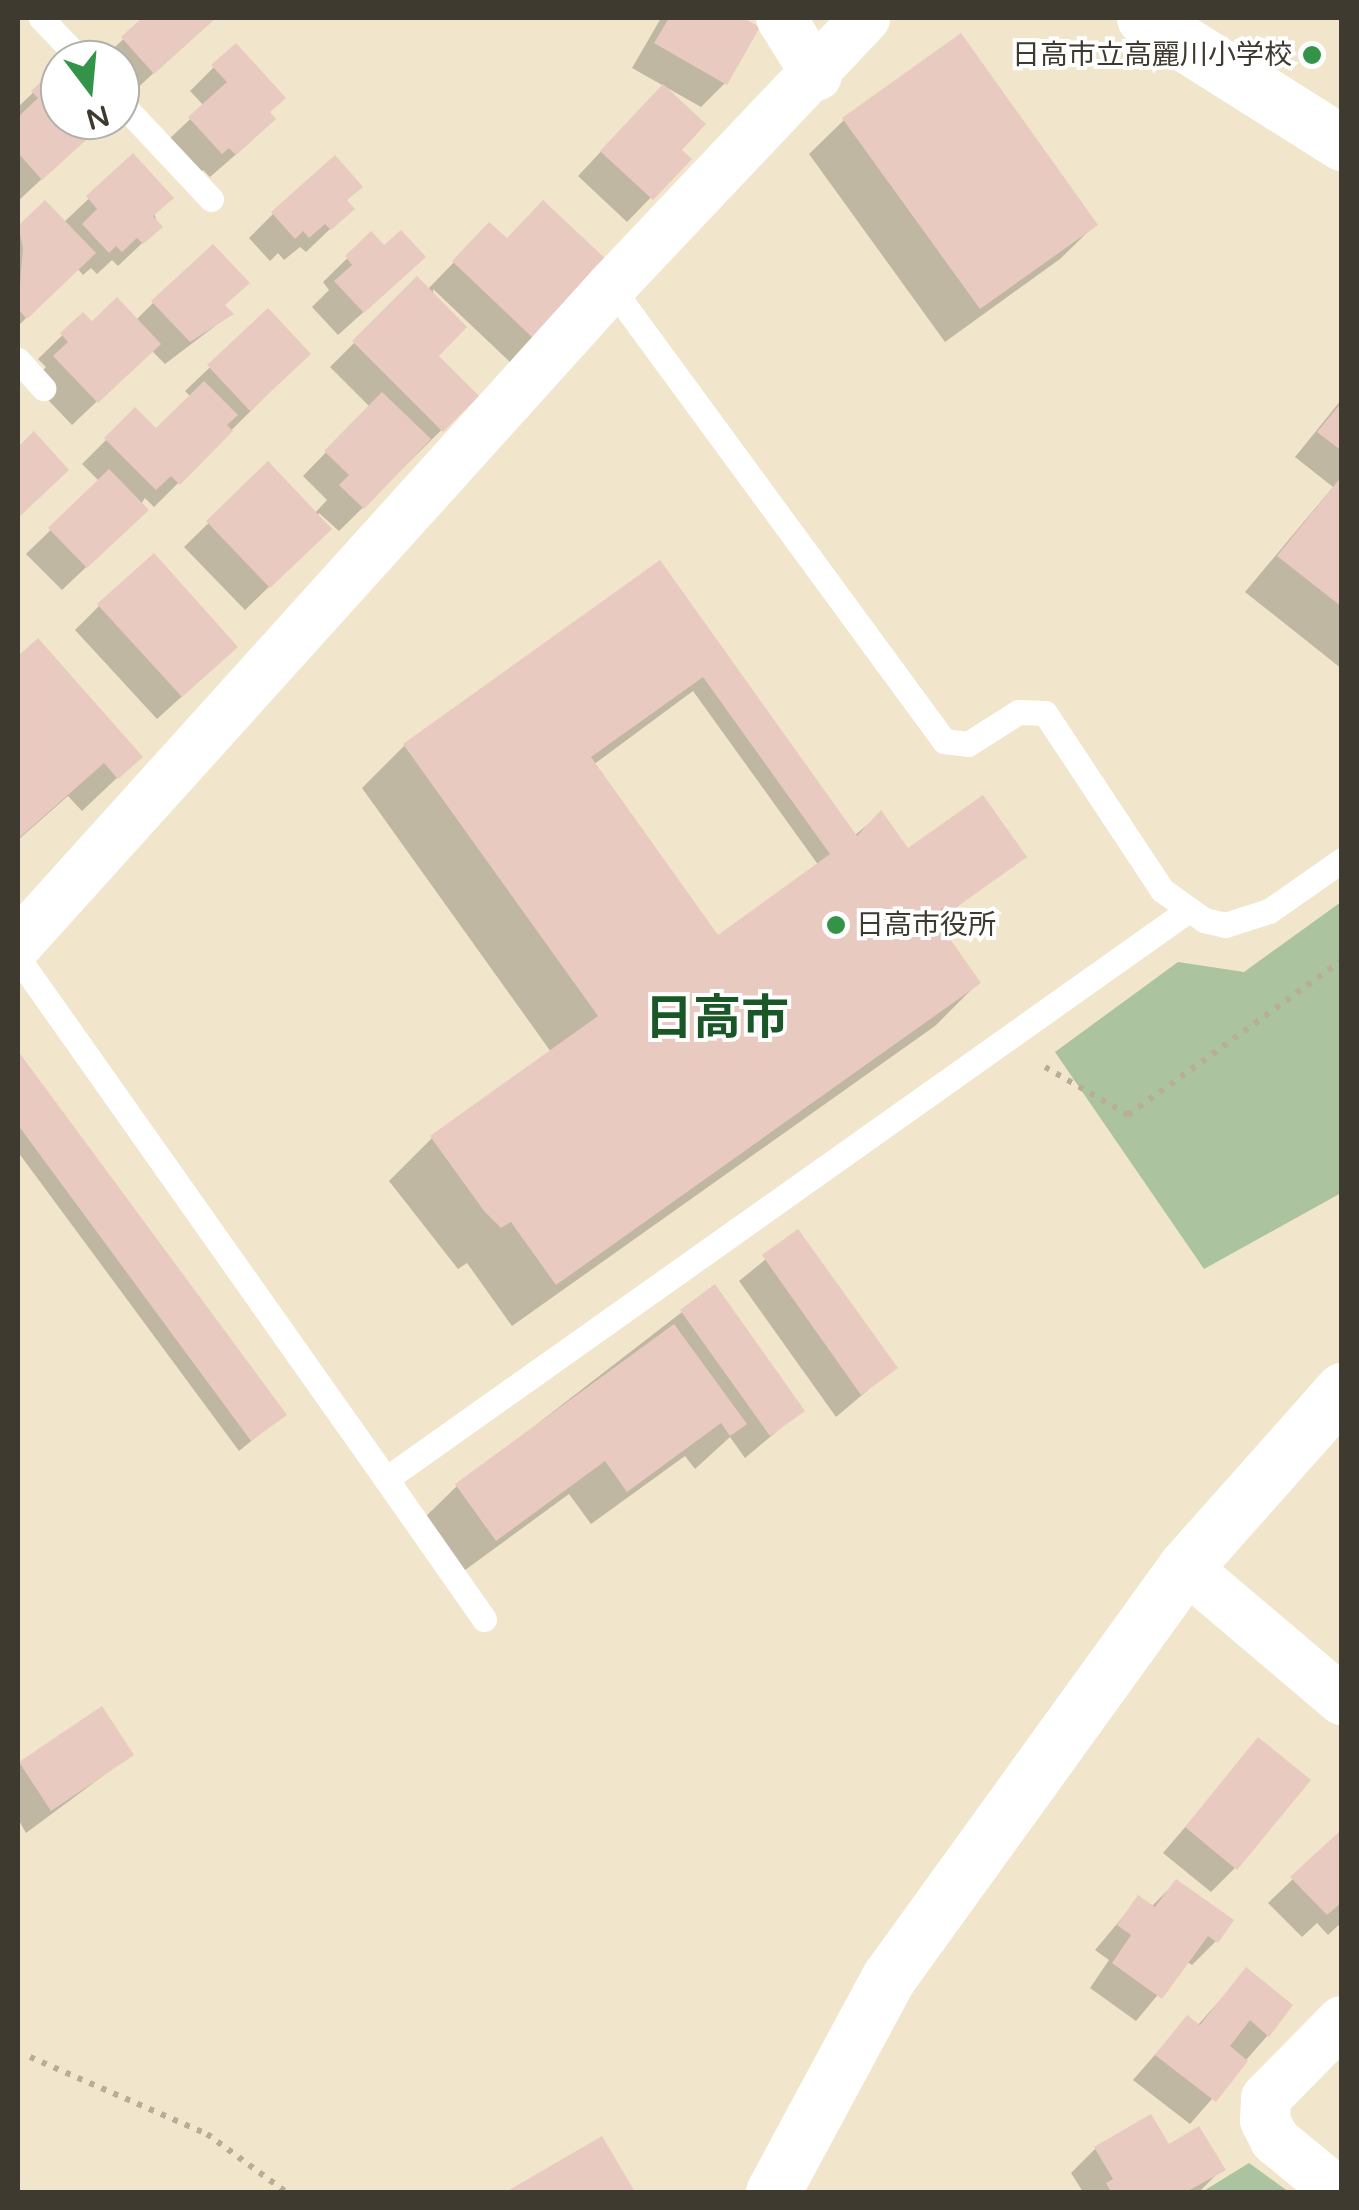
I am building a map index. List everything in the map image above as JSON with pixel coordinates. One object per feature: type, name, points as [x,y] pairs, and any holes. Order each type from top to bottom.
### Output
[{"type":"street","points":[[782,18],[817,76]]},
{"type":"street","points":[[18,944],[611,287],[817,76],[866,18]]},
{"type":"street","points":[[1144,18],[1342,143]]},
{"type":"street","points":[[773,2192],[889,1977],[1185,1567],[1342,1390]]},
{"type":"street","points":[[1185,1567],[1342,1700]]},
{"type":"street","points":[[1338,2192],[1275,2140],[1265,2120],[1266,2098],[1342,2022]]},
{"type":"lane","points":[[41,18],[62,40]]},
{"type":"lane","points":[[140,123],[211,199]]},
{"type":"lane","points":[[611,287],[944,741],[968,744],[1018,712],[1045,713],[1162,890],[1187,911],[1225,925],[1248,920],[1342,860]]},
{"type":"lane","points":[[18,360],[43,388]]},
{"type":"lane","points":[[386,1479],[1187,911]]},
{"type":"lane","points":[[18,958],[484,1618]]},
{"type":"path","points":[[1045,1067],[1128,1115],[1342,960]]},
{"type":"path","points":[[30,2057],[206,2134],[286,2192]]},
{"type":"green space","points":[[1341,902],[1341,1193],[1204,1269],[1055,1052],[1178,962],[1244,972]]},
{"type":"green space","points":[[1249,2163],[1289,2192],[1202,2192]]},
{"type":"building","points":[[142,18],[216,18],[154,74],[140,58],[140,40],[121,37]]},
{"type":"building","points":[[669,18],[743,18],[760,27],[727,85],[654,43]]},
{"type":"building","points":[[961,33],[1098,225],[980,309],[842,118]]},
{"type":"building","points":[[236,43],[286,98],[270,112],[276,119],[236,155],[229,148],[222,154],[188,117],[227,82],[211,65]]},
{"type":"building","points":[[40,83],[40,140],[86,140],[42,180],[18,153],[18,117],[38,98],[31,91]]},
{"type":"building","points":[[663,84],[706,124],[682,150],[692,159],[653,200],[600,151]]},
{"type":"building","points":[[133,153],[174,198],[153,216],[163,227],[143,244],[137,238],[122,252],[116,246],[109,253],[82,224],[97,209],[86,196]]},
{"type":"building","points":[[335,155],[363,187],[347,200],[355,209],[331,230],[325,224],[309,238],[303,231],[295,239],[271,212]]},
{"type":"building","points":[[45,200],[96,253],[27,319],[18,309],[23,248],[18,226]]},
{"type":"building","points":[[543,200],[610,263],[536,341],[452,261],[489,222],[507,238]]},
{"type":"building","points":[[401,230],[426,257],[364,313],[334,281],[352,265],[345,256],[371,231],[384,245]]},
{"type":"building","points":[[213,244],[250,283],[225,305],[234,314],[190,342],[151,301]]},
{"type":"building","points":[[417,276],[467,327],[439,356],[479,396],[443,432],[352,341]]},
{"type":"building","points":[[117,297],[161,344],[98,403],[53,356],[68,342],[60,333],[83,312],[92,321]]},
{"type":"building","points":[[268,308],[311,354],[250,411],[207,365]]},
{"type":"building","points":[[204,381],[238,415],[227,425],[233,431],[180,485],[171,476],[156,490],[104,438],[135,407],[156,428]]},
{"type":"building","points":[[382,392],[431,439],[364,509],[339,485],[349,475],[324,451]]},
{"type":"building","points":[[1342,402],[1342,451],[1317,432]]},
{"type":"building","points":[[34,431],[69,470],[18,518],[18,447]]},
{"type":"building","points":[[268,461],[332,529],[270,588],[206,521]]},
{"type":"building","points":[[109,469],[149,510],[87,568],[48,528]]},
{"type":"building","points":[[1342,476],[1342,607],[1277,556]]},
{"type":"building","points":[[154,553],[238,647],[182,697],[97,604]]},
{"type":"building","name":"日高市役所","points":[[660,560],[857,836],[881,810],[908,848],[983,795],[1027,857],[948,913],[943,908],[933,915],[981,983],[556,1285],[511,1222],[501,1228],[484,1211],[430,1136],[598,1016],[403,744]],"holes":[[[703,677],[830,854],[718,935],[591,757]]]},
{"type":"building","points":[[38,638],[143,757],[118,779],[104,763],[18,839],[18,656]]},
{"type":"building","points":[[18,1051],[287,1415],[251,1441],[18,1125]]},
{"type":"building","points":[[798,1229],[898,1368],[861,1395],[762,1255]]},
{"type":"building","points":[[715,1284],[805,1411],[770,1436],[680,1310]]},
{"type":"building","points":[[674,1324],[747,1424],[730,1436],[721,1423],[627,1492],[605,1461],[496,1541],[455,1484]]},
{"type":"building","points":[[102,1706],[134,1755],[51,1811],[19,1762]]},
{"type":"building","points":[[1258,1737],[1311,1780],[1237,1870],[1185,1827]]},
{"type":"building","points":[[1339,1832],[1342,1902],[1327,1915],[1290,1877]]},
{"type":"building","points":[[1176,1879],[1234,1920],[1218,1943],[1208,1936],[1162,1999],[1112,1963],[1131,1935],[1117,1925],[1138,1895],[1155,1907]]},
{"type":"building","points":[[1246,1967],[1293,2005],[1269,2037],[1250,2020],[1230,2046],[1248,2061],[1216,2102],[1155,2055],[1187,2015],[1200,2025]]},
{"type":"building","points":[[1151,2114],[1169,2144],[1199,2126],[1226,2170],[1186,2192],[1111,2192],[1106,2183],[1113,2179],[1094,2147]]},
{"type":"building","points":[[602,2136],[635,2192],[506,2192]]},
{"type":"place","name":"日高市立高麗川小学校","points":[[1312,55]]},
{"type":"place","name":"日高市役所","points":[[836,925]]},
{"type":"district","name":"日高市","points":[[717,1020]]}]
